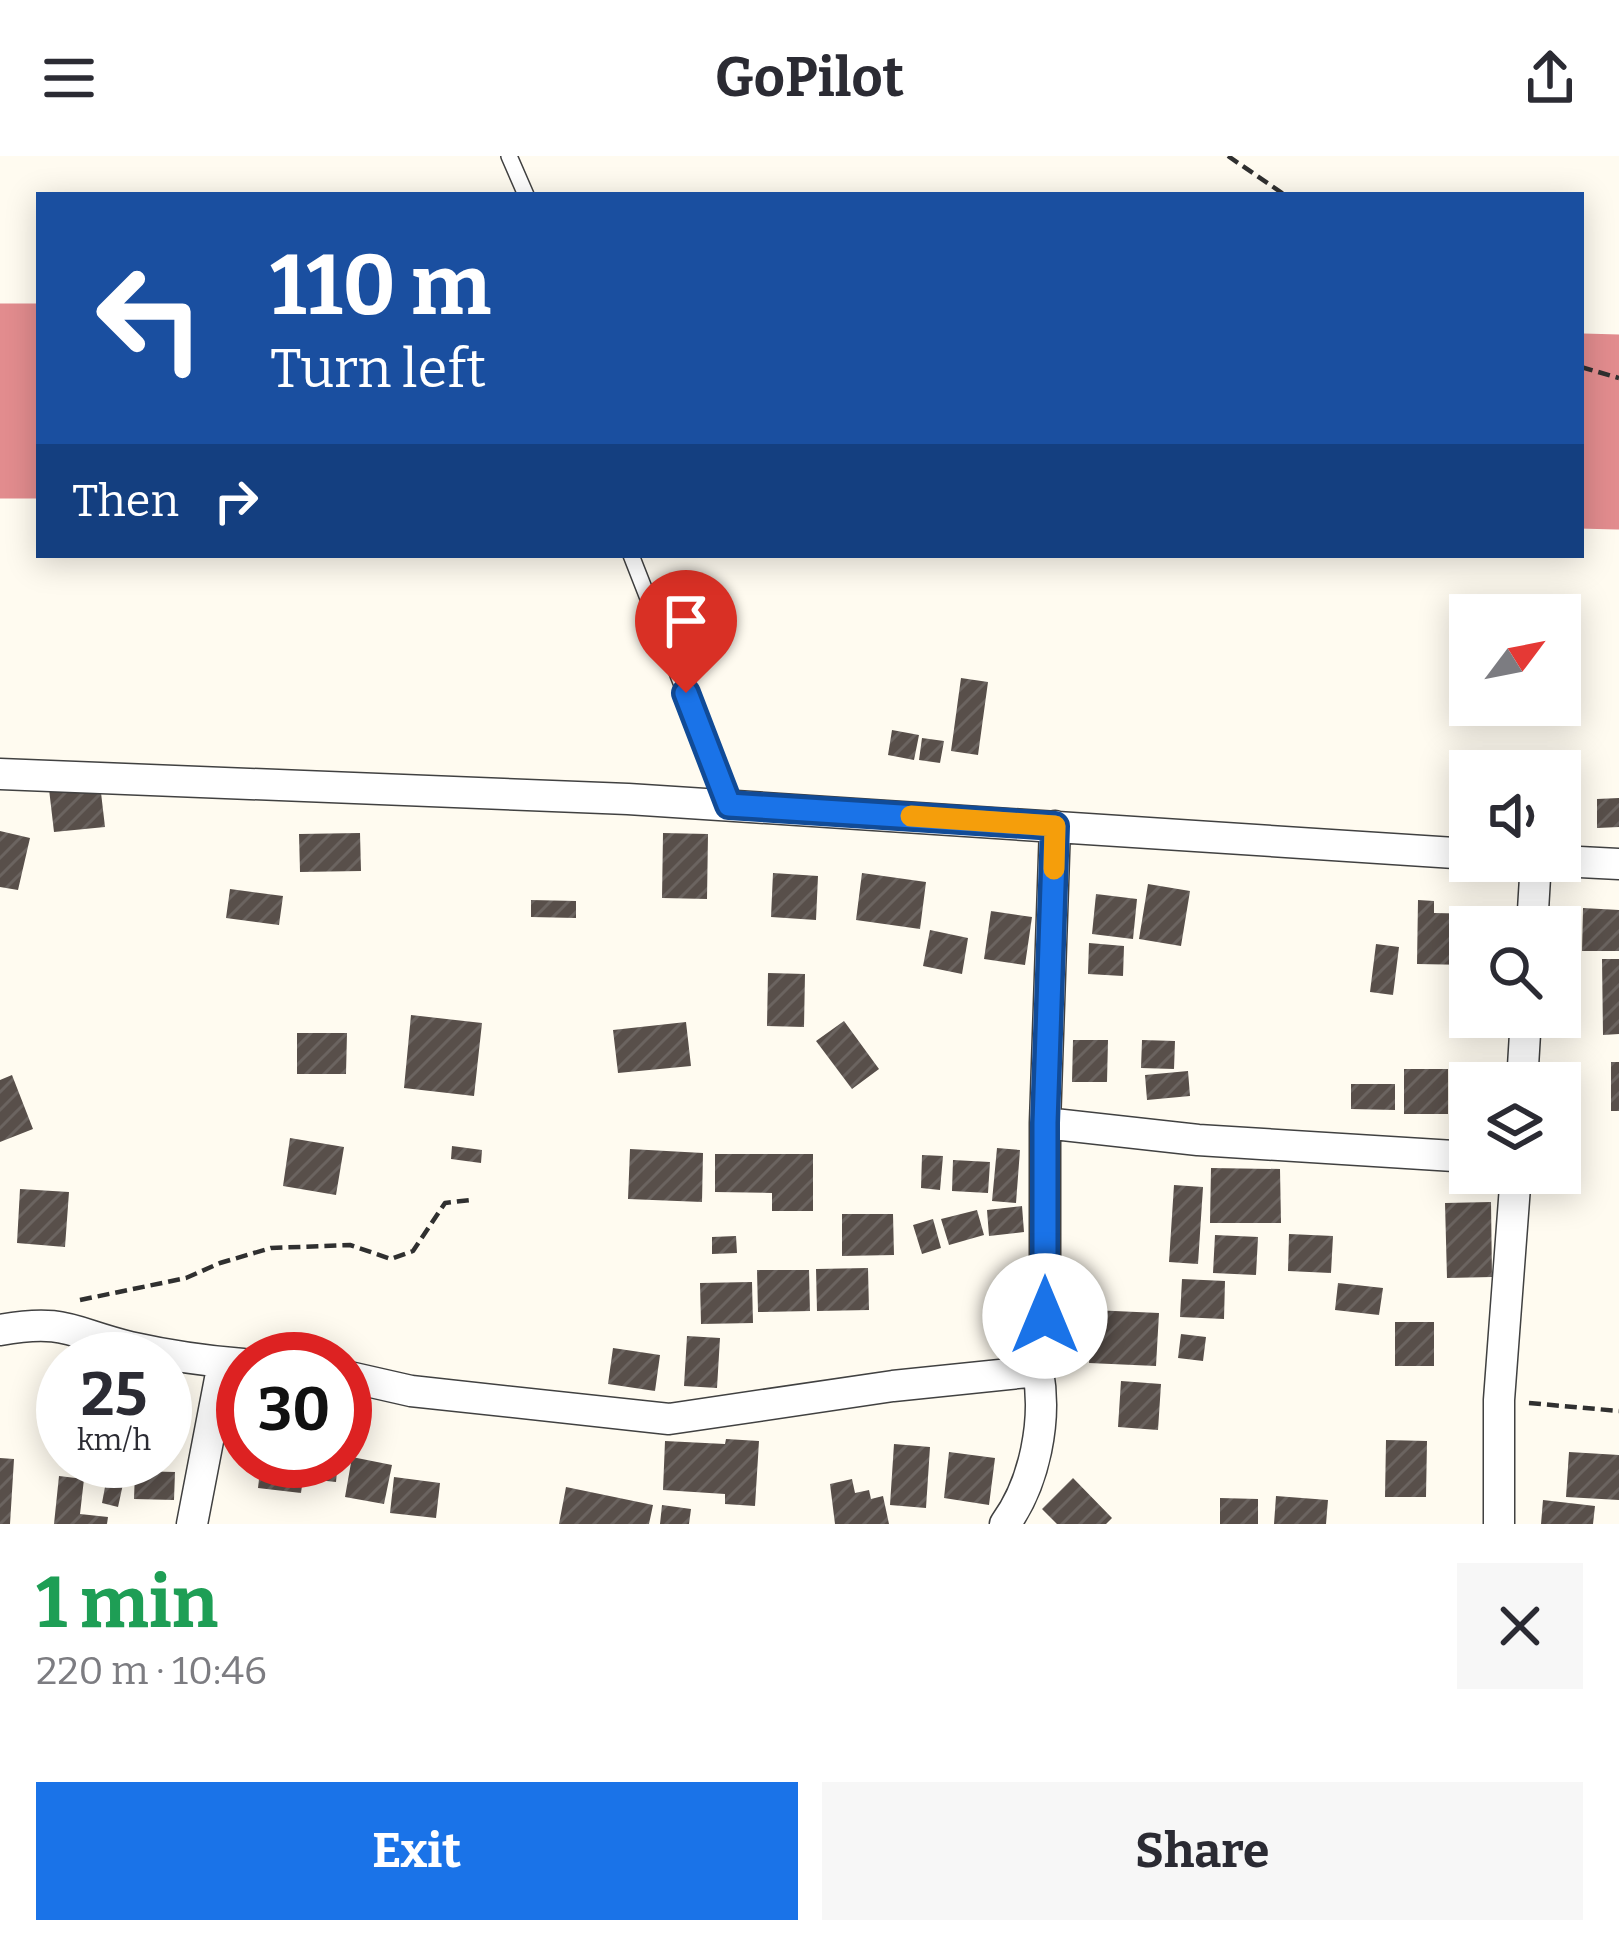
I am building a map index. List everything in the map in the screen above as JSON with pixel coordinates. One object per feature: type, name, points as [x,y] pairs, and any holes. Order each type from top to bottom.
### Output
[{"type":"street","points":[[0,774],[729,805],[1449,853]]},
{"type":"street","points":[[1005,1524],[1015,1511],[1037,1447],[1043,1402],[1037,1371],[1045,1316],[1045,1123],[1055,826]]},
{"type":"street","points":[[1581,861],[1619,864]]},
{"type":"street","points":[[1045,1123],[1198,1140],[1449,1156]]},
{"type":"street","points":[[1499,1524],[1499,1400],[1514,1194]]},
{"type":"street","points":[[0,1330],[38,1323],[80,1329],[126,1346],[216,1360]]},
{"type":"street","points":[[372,1382],[411,1391],[669,1419],[893,1386],[1037,1371]]},
{"type":"street","points":[[192,1524],[216,1430]]},
{"type":"lane","points":[[509,156],[525,192]]},
{"type":"lane","points":[[632,558],[729,805]]},
{"type":"path","points":[[1228,156],[1281,192]]},
{"type":"path","points":[[1584,368],[1619,378]]},
{"type":"path","points":[[38,1323],[93,1295],[186,1278],[271,1248],[350,1245],[391,1258],[413,1252],[445,1203],[470,1200]]},
{"type":"path","points":[[1499,1400],[1619,1411]]},
{"type":"building","points":[[961,678],[988,682],[978,755],[951,751]]},
{"type":"building","points":[[892,730],[919,735],[914,760],[888,755]]},
{"type":"building","points":[[922,738],[944,741],[940,763],[919,760]]},
{"type":"building","points":[[100,784],[105,827],[54,832],[49,789]]},
{"type":"building","points":[[1619,798],[1619,827],[1597,828],[1597,799]]},
{"type":"building","points":[[0,831],[30,838],[18,890],[0,887]]},
{"type":"building","points":[[360,833],[361,871],[300,872],[299,834]]},
{"type":"building","points":[[663,833],[708,834],[707,899],[662,898]]},
{"type":"building","points":[[773,873],[818,876],[816,920],[771,917]]},
{"type":"building","points":[[862,873],[926,882],[920,929],[856,920]]},
{"type":"building","points":[[1148,884],[1190,891],[1181,946],[1139,939]]},
{"type":"building","points":[[230,889],[283,896],[279,925],[226,918]]},
{"type":"building","points":[[1096,894],[1137,899],[1133,939],[1092,934]]},
{"type":"building","points":[[531,900],[576,901],[576,918],[531,917]]},
{"type":"building","points":[[1418,900],[1434,901],[1434,913],[1449,913],[1449,965],[1417,964]]},
{"type":"building","points":[[1583,908],[1619,910],[1619,951],[1582,951]]},
{"type":"building","points":[[991,911],[1032,917],[1025,965],[984,959]]},
{"type":"building","points":[[930,930],[968,938],[962,974],[923,966]]},
{"type":"building","points":[[1089,943],[1124,946],[1123,976],[1088,974]]},
{"type":"building","points":[[1376,944],[1399,947],[1393,995],[1370,992]]},
{"type":"building","points":[[1602,959],[1619,959],[1619,1034],[1603,1035]]},
{"type":"building","points":[[768,973],[805,974],[804,1027],[767,1026]]},
{"type":"building","points":[[411,1015],[482,1023],[474,1096],[404,1088]]},
{"type":"building","points":[[844,1021],[879,1069],[852,1089],[816,1041]]},
{"type":"building","points":[[686,1022],[691,1066],[618,1073],[613,1030]]},
{"type":"building","points":[[297,1033],[347,1033],[346,1074],[297,1074]]},
{"type":"building","points":[[1073,1040],[1108,1040],[1107,1082],[1072,1082]]},
{"type":"building","points":[[1142,1040],[1175,1041],[1174,1069],[1141,1068]]},
{"type":"building","points":[[1611,1062],[1619,1062],[1619,1111],[1611,1111]]},
{"type":"building","points":[[1404,1069],[1448,1069],[1448,1114],[1404,1114]]},
{"type":"building","points":[[1188,1071],[1190,1096],[1147,1100],[1145,1075]]},
{"type":"building","points":[[12,1075],[33,1129],[0,1142],[0,1080]]},
{"type":"building","points":[[1351,1084],[1395,1084],[1395,1110],[1351,1109]]},
{"type":"building","points":[[290,1138],[344,1147],[336,1195],[283,1186]]},
{"type":"building","points":[[452,1146],[482,1150],[481,1163],[451,1159]]},
{"type":"building","points":[[997,1148],[1020,1150],[1016,1203],[992,1201]]},
{"type":"building","points":[[630,1149],[703,1153],[702,1202],[628,1199]]},
{"type":"building","points":[[715,1154],[813,1154],[813,1211],[772,1211],[772,1193],[715,1192]]},
{"type":"building","points":[[922,1155],[943,1156],[940,1190],[921,1188]]},
{"type":"building","points":[[953,1160],[990,1162],[988,1193],[952,1191]]},
{"type":"building","points":[[1211,1168],[1280,1169],[1281,1223],[1210,1223]]},
{"type":"building","points":[[1174,1185],[1203,1187],[1198,1264],[1169,1262]]},
{"type":"building","points":[[20,1189],[69,1192],[65,1247],[17,1243]]},
{"type":"building","points":[[1491,1202],[1492,1277],[1447,1278],[1445,1203]]},
{"type":"building","points":[[1022,1206],[1024,1232],[989,1236],[987,1210]]},
{"type":"building","points":[[977,1210],[984,1235],[949,1245],[941,1219]]},
{"type":"building","points":[[842,1214],[893,1214],[894,1255],[842,1256]]},
{"type":"building","points":[[933,1219],[941,1248],[922,1254],[913,1225]]},
{"type":"building","points":[[1289,1234],[1333,1236],[1331,1273],[1288,1271]]},
{"type":"building","points":[[1215,1235],[1258,1237],[1256,1275],[1213,1273]]},
{"type":"building","points":[[736,1236],[737,1253],[712,1254],[712,1237]]},
{"type":"building","points":[[868,1268],[869,1310],[817,1311],[816,1269]]},
{"type":"building","points":[[757,1270],[809,1270],[810,1311],[758,1312]]},
{"type":"building","points":[[1182,1279],[1225,1281],[1224,1319],[1180,1317]]},
{"type":"building","points":[[752,1282],[753,1323],[701,1324],[700,1283]]},
{"type":"building","points":[[1338,1283],[1383,1288],[1379,1315],[1335,1310]]},
{"type":"building","points":[[1092,1310],[1159,1313],[1156,1366],[1089,1363]]},
{"type":"building","points":[[1395,1322],[1434,1322],[1434,1366],[1395,1366]]},
{"type":"building","points":[[1181,1334],[1206,1337],[1203,1361],[1178,1358]]},
{"type":"building","points":[[687,1336],[720,1338],[717,1388],[684,1386]]},
{"type":"building","points":[[613,1348],[660,1355],[655,1391],[608,1384]]},
{"type":"building","points":[[1121,1381],[1161,1384],[1158,1430],[1118,1427]]},
{"type":"building","points":[[726,1439],[759,1441],[755,1506],[725,1504],[725,1494],[663,1490],[665,1441],[725,1444]]},
{"type":"building","points":[[1386,1440],[1427,1441],[1426,1497],[1385,1497]]},
{"type":"building","points":[[894,1444],[930,1447],[926,1508],[890,1505]]},
{"type":"building","points":[[949,1452],[995,1458],[989,1505],[944,1498]]},
{"type":"building","points":[[1569,1452],[1619,1455],[1619,1500],[1566,1497]]},
{"type":"building","points":[[0,1458],[14,1459],[10,1524],[0,1524]]},
{"type":"building","points":[[372,1461],[392,1465],[384,1504],[345,1497],[347,1488],[372,1488]]},
{"type":"building","points":[[394,1477],[440,1483],[436,1518],[390,1513]]},
{"type":"building","points":[[1073,1478],[1112,1518],[1106,1524],[1057,1524],[1042,1509]]},
{"type":"building","points":[[852,1479],[855,1493],[869,1490],[871,1499],[883,1496],[889,1524],[835,1524],[830,1484]]},
{"type":"building","points":[[566,1487],[653,1505],[649,1524],[559,1524]]},
{"type":"building","points":[[58,1488],[83,1488],[80,1514],[108,1517],[107,1524],[54,1524]]},
{"type":"building","points":[[105,1488],[122,1488],[118,1507],[102,1503]]},
{"type":"building","points":[[134,1488],[174,1488],[174,1500],[134,1499]]},
{"type":"building","points":[[258,1488],[302,1488],[301,1493]]},
{"type":"building","points":[[1276,1496],[1328,1500],[1326,1524],[1274,1524]]},
{"type":"building","points":[[1220,1498],[1258,1499],[1258,1524],[1220,1524]]},
{"type":"building","points":[[1543,1500],[1595,1506],[1593,1524],[1541,1524]]},
{"type":"building","points":[[662,1505],[691,1509],[689,1524],[660,1524]]},
{"type":"runway","points":[[0,401],[36,401]]},
{"type":"runway","points":[[1584,431],[1619,432]]},
{"type":"slow traffic","points":[[911,816],[1055,826],[1054,869]]},
{"type":"route","points":[[686,693],[729,805],[1055,826],[1045,1123],[1045,1316]]}]
